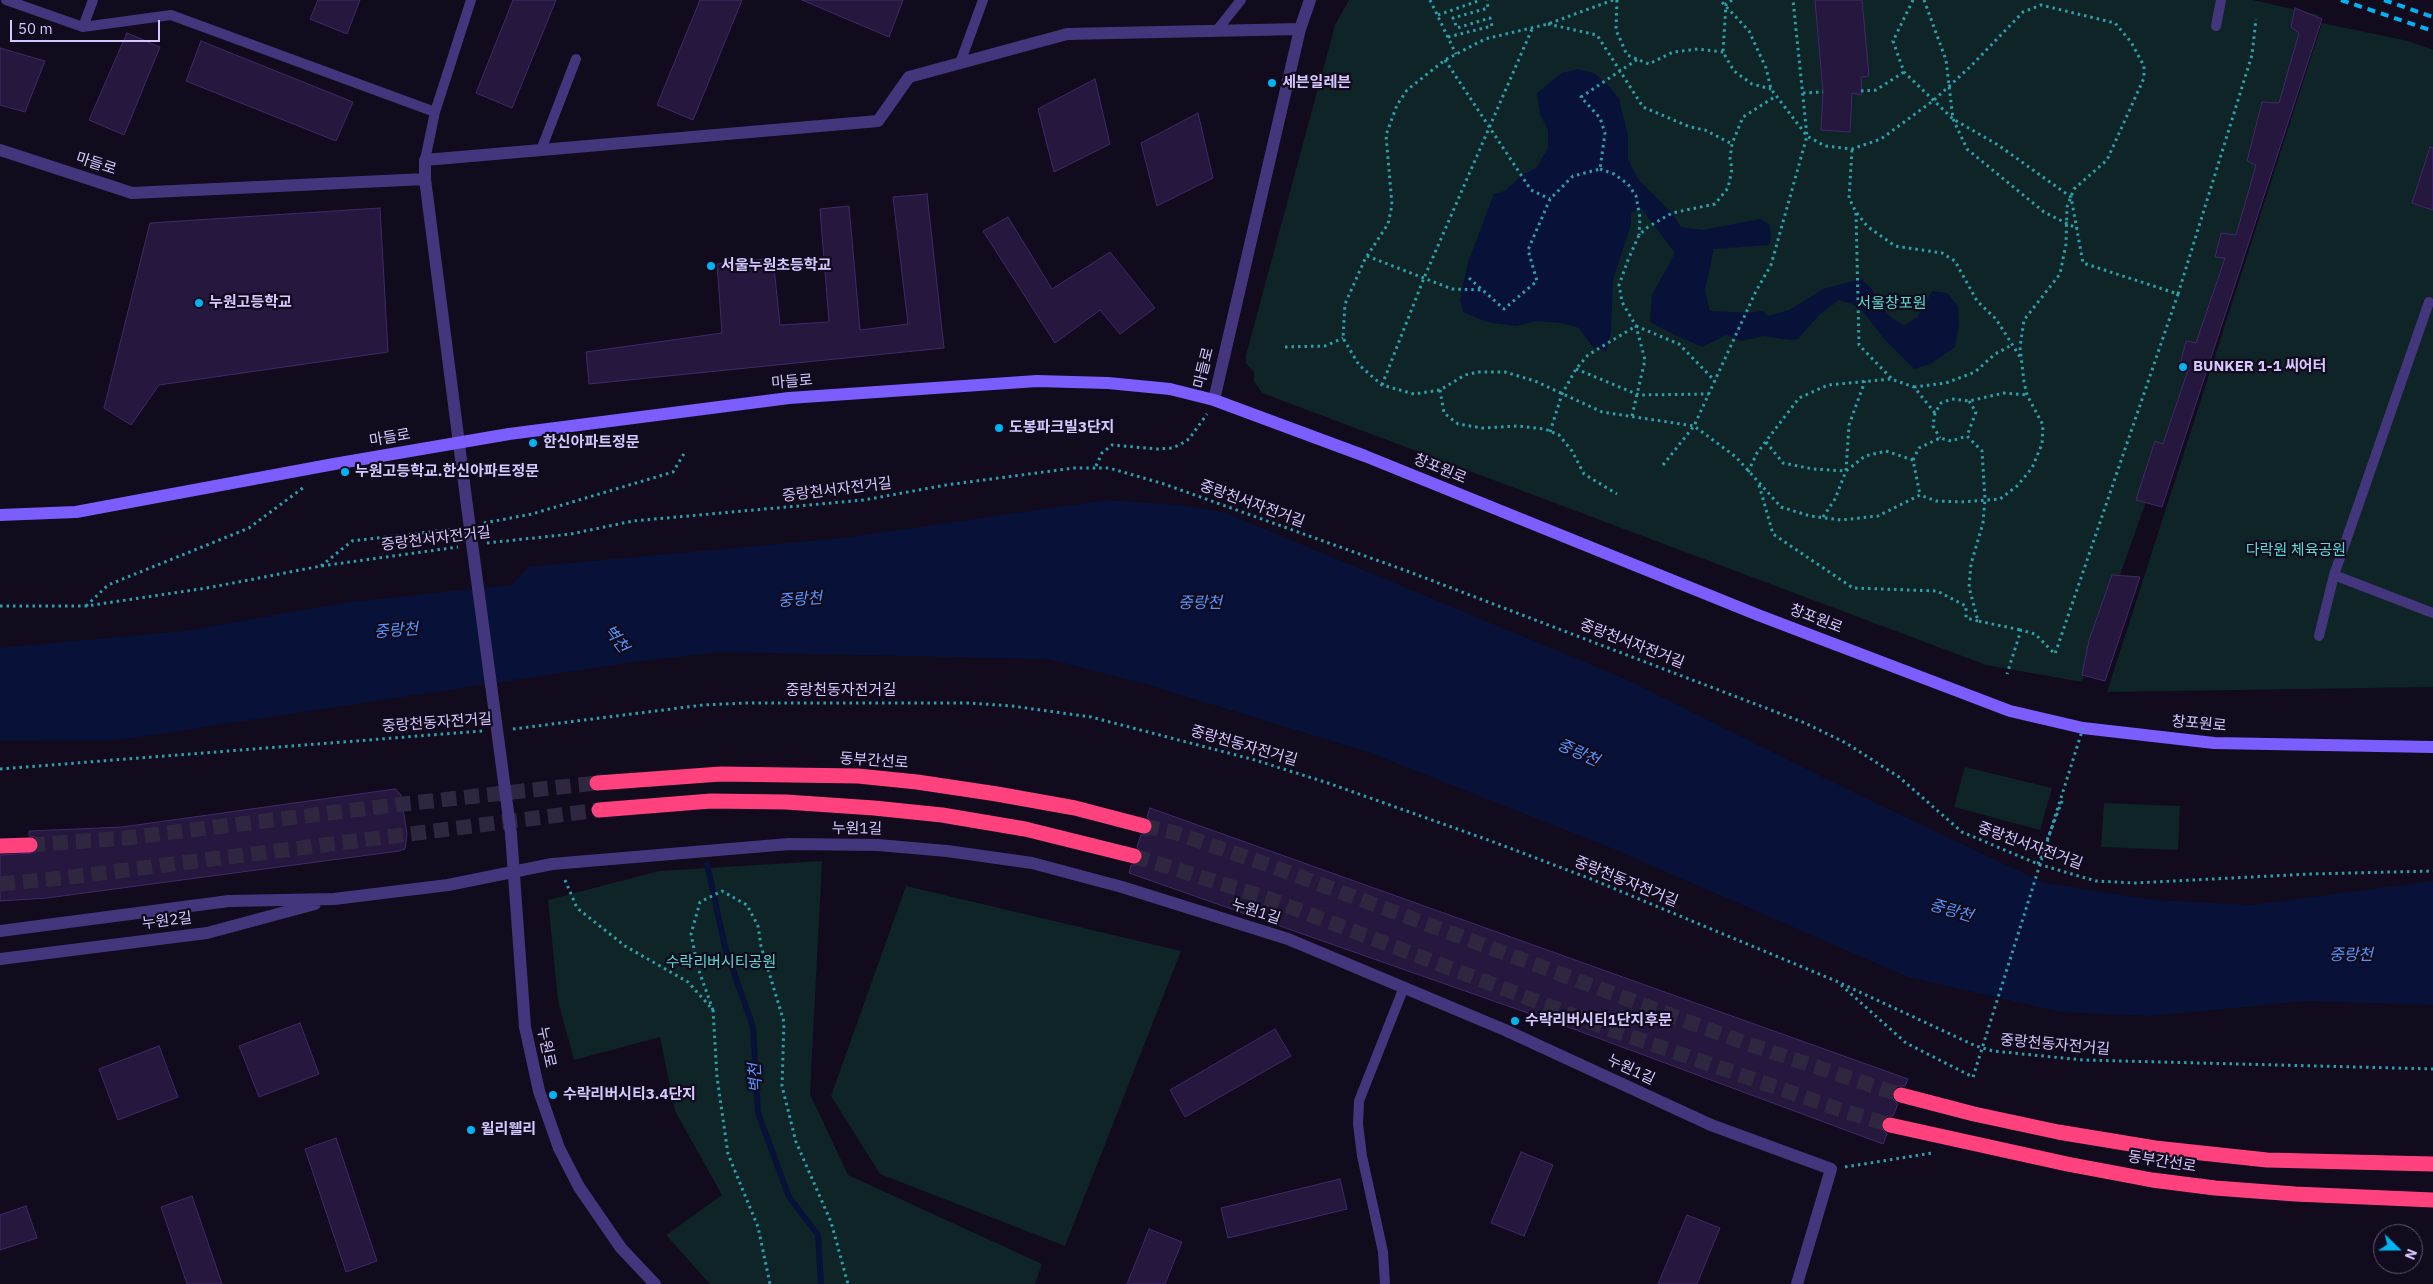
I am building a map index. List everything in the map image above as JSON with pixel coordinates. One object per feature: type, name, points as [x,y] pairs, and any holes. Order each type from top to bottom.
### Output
[{"type":"highway","name":"동부간선로","points":[[597,783],[721,774],[858,776],[917,782],[996,794],[1075,808],[1144,826]]},
{"type":"highway","points":[[599,810],[710,801],[786,802],[874,808],[942,815],[1026,829],[1134,856]]},
{"type":"highway","points":[[0,846],[30,845]]},
{"type":"highway","name":"동부간선로","points":[[1902,1095],[1992,1118],[2155,1148],[2267,1160],[2433,1164]]},
{"type":"highway","name":"동부간선로","points":[[1890,1125],[2057,1162],[2152,1180],[2215,1188],[2295,1194],[2433,1200]]},
{"type":"street","name":"마들로","points":[[0,515],[76,512],[458,443],[665,413],[789,398],[1037,381],[1108,383],[1162,389],[1214,400],[1300,28],[1310,0]]},
{"type":"street","points":[[425,160],[878,122],[909,77],[1067,34],[1300,28]]},
{"type":"street","name":"마들로","points":[[0,150],[132,193],[425,179]]},
{"type":"street","name":"누원로","points":[[425,160],[425,179],[458,443],[511,834],[525,1027],[539,1091],[559,1148],[599,1219],[621,1248],[655,1284]]},
{"type":"street","name":"창포원로","points":[[1214,400],[1364,456],[1749,611],[2010,711],[2084,728],[2214,743],[2433,747]]},
{"type":"street","name":"누원1길","points":[[515,872],[552,864],[789,844],[878,846],[947,851],[1032,863],[1131,890],[1288,939],[1505,1030],[1712,1125],[1831,1169]]},
{"type":"street","name":"누원2길","points":[[0,931],[228,901],[334,899],[448,885],[515,872]]},
{"type":"street","name":"누원2길","points":[[0,959],[207,933],[334,899]]},
{"type":"street","points":[[1797,1284],[1831,1169]]},
{"type":"lane","points":[[6,0],[83,27],[171,15],[435,112]]},
{"type":"lane","points":[[83,27],[93,0]]},
{"type":"lane","points":[[425,160],[435,112],[470,0]]},
{"type":"lane","points":[[960,63],[983,0]]},
{"type":"lane","points":[[1218,30],[1241,0]]},
{"type":"lane","points":[[2216,26],[2221,0]]},
{"type":"lane","points":[[541,150],[576,59]]},
{"type":"lane","points":[[2319,636],[2334,575],[2429,302]]},
{"type":"lane","points":[[2334,575],[2433,613]]},
{"type":"lane","points":[[1385,1284],[1383,1252],[1362,1156],[1358,1124],[1359,1101],[1404,988]]},
{"type":"path","points":[[1430,0],[1456,54]]},
{"type":"path","points":[[1438,15],[1481,0]]},
{"type":"path","points":[[1448,37],[1492,26],[1490,18],[1457,28],[1453,18],[1488,8],[1487,0]]},
{"type":"path","points":[[1720,0],[1726,4],[1749,31],[1766,68],[1772,89],[1807,136],[1824,146],[1852,150],[1880,139],[1934,100],[2023,12],[2041,5],[2115,22],[2131,42],[2144,66],[2144,78],[2107,160],[2074,189],[2070,197],[2067,207],[2066,244],[2060,274],[2024,320],[2020,347],[2026,395],[2042,425],[2042,444],[2032,468],[2017,486],[2000,499],[1961,502],[1936,501],[1920,495],[1878,516],[1841,520],[1810,516],[1781,506],[1758,484],[1736,457],[1694,426],[1602,412],[1535,381],[1504,372],[1479,372],[1465,375],[1440,390],[1414,394],[1382,385],[1359,365],[1343,338],[1345,304],[1367,256],[1388,224],[1392,205],[1386,135],[1397,105],[1407,90],[1445,60],[1484,40],[1532,29],[1615,0],[1616,30],[1627,55],[1649,64],[1673,52],[1698,49],[1723,52]]},
{"type":"path","points":[[1726,4],[1732,0]]},
{"type":"path","points":[[1663,465],[1694,426],[1756,291],[1772,265],[1807,136],[1793,0]]},
{"type":"path","points":[[1913,0],[1893,41],[1904,72],[1953,118],[1998,145],[2070,197],[2078,229],[2083,263],[2178,294]]},
{"type":"path","points":[[1924,0],[1946,60],[1953,118],[1967,149],[2044,212],[2066,221],[2078,229]]},
{"type":"path","points":[[1726,4],[1723,52],[1734,71],[1752,84],[1772,89]]},
{"type":"path","points":[[1758,484],[1773,534],[1853,588],[1937,591],[1966,606],[1966,618],[2035,634],[2055,654],[2178,294],[2252,55],[2256,19]]},
{"type":"path","points":[[1548,24],[1597,35],[1643,107],[1690,127],[1705,130],[1732,144]]},
{"type":"path","points":[[1382,385],[1424,278],[1532,29]]},
{"type":"path","points":[[1445,60],[1531,190],[1550,198]]},
{"type":"path","points":[[1600,169],[1605,133],[1600,118],[1581,98],[1638,60]]},
{"type":"path","points":[[1862,91],[1876,90],[1904,72]]},
{"type":"path","points":[[1803,93],[1823,92]]},
{"type":"path","points":[[1632,416],[1645,360],[1636,326],[1622,302],[1619,285],[1628,260],[1640,236],[1648,227],[1672,213],[1715,204],[1728,188],[1732,169],[1730,159],[1732,144],[1742,117],[1776,96]]},
{"type":"path","points":[[1852,150],[1849,198],[1856,212],[1867,226],[1895,246],[1942,253],[1955,261],[1976,301],[1996,320],[2022,360]]},
{"type":"path","points":[[1469,278],[1504,309],[1537,281],[1528,250],[1550,198],[1573,176],[1600,169],[1614,174],[1628,184],[1636,196],[1640,218],[1640,236]]},
{"type":"path","points":[[1856,212],[1859,346],[1891,379]]},
{"type":"path","points":[[1367,256],[1452,289],[1483,290]]},
{"type":"path","points":[[1636,326],[1679,344],[1715,381]]},
{"type":"path","points":[[1550,432],[1562,394],[1576,369],[1588,355],[1636,326]]},
{"type":"path","points":[[1285,347],[1325,346],[1343,338]]},
{"type":"path","points":[[1748,472],[1757,453],[1799,398],[1828,385],[1865,380],[1891,379],[1914,387],[1946,383],[1975,372],[1994,354],[2012,346]]},
{"type":"path","points":[[1576,369],[1639,395],[1709,394]]},
{"type":"path","points":[[1823,517],[1835,499],[1846,470],[1849,425],[1865,380]]},
{"type":"path","points":[[1914,387],[1935,413]]},
{"type":"path","points":[[1440,390],[1444,413],[1458,424],[1482,428],[1518,426],[1545,429],[1559,436],[1572,451],[1584,474],[1617,494]]},
{"type":"path","points":[[1940,438],[1933,426],[1935,413],[1941,403],[1952,399],[1969,401],[2004,393],[2026,395]]},
{"type":"path","points":[[1096,466],[1102,452],[1112,445],[1157,449],[1172,448],[1181,444],[1189,439],[1201,424],[1214,400]]},
{"type":"path","points":[[1967,436],[1976,412],[1969,401]]},
{"type":"path","points":[[1967,436],[1982,451],[1985,499],[1983,524],[1971,564],[1969,587],[1978,621]]},
{"type":"path","points":[[1920,495],[1913,460],[1919,448],[1940,438],[1950,441],[1967,436]]},
{"type":"path","points":[[1766,442],[1783,463],[1813,469],[1846,470],[1865,456],[1886,451],[1913,460]]},
{"type":"path","points":[[483,523],[532,514],[673,472],[685,452]]},
{"type":"path","name":"중랑천서자전거길","points":[[481,544],[570,534],[633,521],[864,500],[946,485],[1096,466],[1109,468],[1164,484],[1407,571],[1797,720],[1846,743],[1892,772],[1962,832],[2038,864],[2096,881],[2129,883],[2310,874],[2433,872]]},
{"type":"path","points":[[86,606],[108,585],[249,528],[311,482]]},
{"type":"path","points":[[321,566],[352,542],[435,533],[464,527]]},
{"type":"path","name":"중랑천서자전거길","points":[[0,606],[86,606],[207,588],[321,566],[464,546]]},
{"type":"path","points":[[2007,674],[2021,630]]},
{"type":"path","name":"중랑천동자전거길","points":[[505,730],[703,705],[746,703],[969,703],[1012,706],[1091,717],[1246,757],[1411,812],[1591,879],[1836,981],[1976,1046],[2007,1053],[2136,1063],[2433,1069]]},
{"type":"path","points":[[1836,981],[1906,1043],[1973,1077],[2084,728]]},
{"type":"path","name":"중랑천동자전거길","points":[[0,769],[486,731]]},
{"type":"path","points":[[2038,864],[2062,801]]},
{"type":"path","points":[[565,880],[577,908],[624,946],[688,982],[713,1010]]},
{"type":"path","points":[[770,1284],[758,1227],[728,1154],[717,1077],[713,1010],[698,968],[691,934],[700,902],[722,891],[746,905],[758,926],[761,946],[784,1022],[782,1086],[794,1133],[831,1222],[848,1284]]},
{"type":"path","points":[[1831,1169],[1938,1152]]},
{"type":"green space","name":"서울창포원","points":[[1349,0],[2253,0],[2319,15],[2082,682],[1986,665],[1262,393],[1254,381],[1254,372],[1246,363],[1246,355],[1335,25]]},
{"type":"green space","name":"다락원 체육공원","points":[[2322,23],[2408,41],[2433,50],[2433,687],[2107,692]]},
{"type":"green space","points":[[1965,767],[2052,788],[2040,830],[1954,807]]},
{"type":"green space","points":[[2104,803],[2180,806],[2178,850],[2101,847]]},
{"type":"green space","name":"수락리버시티공원","points":[[822,861],[810,1094],[848,1175],[1042,1264],[1035,1284],[710,1284],[666,1235],[722,1195],[675,1111],[660,1037],[574,1060],[558,1001],[548,900],[659,871]]},
{"type":"green space","points":[[906,886],[1181,951],[1065,1246],[880,1174],[831,1096]]},
{"type":"water","points":[[1578,69],[1594,73],[1610,87],[1619,99],[1628,135],[1628,159],[1638,179],[1672,213],[1681,227],[1703,230],[1760,219],[1770,225],[1771,238],[1769,245],[1714,249],[1705,290],[1710,311],[1747,313],[1763,311],[1768,316],[1789,310],[1823,289],[1861,279],[1871,288],[1883,309],[1893,319],[1904,325],[1917,318],[1932,291],[1947,293],[1958,306],[1959,324],[1955,347],[1931,364],[1914,369],[1885,340],[1863,312],[1852,304],[1839,300],[1820,314],[1798,339],[1790,340],[1763,336],[1742,341],[1726,335],[1703,347],[1677,336],[1650,322],[1652,295],[1675,253],[1641,208],[1631,213],[1631,225],[1613,280],[1611,332],[1606,351],[1592,346],[1579,328],[1561,323],[1537,321],[1516,326],[1487,322],[1463,312],[1460,300],[1468,262],[1494,194],[1505,191],[1522,175],[1536,168],[1548,148],[1548,130],[1540,114],[1537,93],[1562,73]]},
{"type":"water","name":"중랑천","points":[[1107,500],[1178,505],[1226,513],[1625,679],[1867,799],[2044,883],[2154,900],[2252,905],[2433,881],[2433,1005],[2306,1001],[2150,1016],[2061,1012],[1908,977],[1614,849],[1368,752],[1142,683],[1049,659],[719,652],[633,662],[118,740],[0,741],[0,648],[185,631],[349,602],[512,585],[528,567],[844,538]]},
{"type":"building","points":[[318,0],[360,0],[347,34],[310,19]]},
{"type":"building","points":[[513,0],[556,0],[512,108],[476,93]]},
{"type":"building","points":[[700,0],[742,0],[693,120],[657,105]]},
{"type":"building","points":[[802,0],[903,0],[889,37]]},
{"type":"building","points":[[1815,0],[1862,0],[1869,76],[1861,77],[1862,95],[1852,93],[1850,132],[1821,130],[1823,92]]},
{"type":"building","points":[[2295,8],[2322,19],[2162,507],[2136,500],[2155,441],[2163,444],[2188,370],[2179,368],[2186,341],[2196,343],[2225,258],[2215,257],[2221,233],[2236,235],[2256,165],[2247,161],[2262,102],[2279,103],[2299,33],[2291,27]]},
{"type":"building","points":[[127,33],[160,47],[124,135],[89,120]]},
{"type":"building","points":[[201,41],[353,102],[336,141],[186,81]]},
{"type":"building","points":[[0,48],[45,61],[25,112],[0,105]]},
{"type":"building","points":[[1095,79],[1110,144],[1054,172],[1038,109]]},
{"type":"building","points":[[1198,113],[1213,178],[1157,206],[1141,143]]},
{"type":"building","points":[[2430,147],[2433,148],[2433,210],[2412,203]]},
{"type":"building","points":[[927,194],[944,348],[589,384],[586,352],[722,333],[717,264],[773,258],[780,325],[829,322],[820,209],[849,206],[860,330],[908,324],[893,197]]},
{"type":"building","points":[[380,208],[388,352],[159,385],[131,425],[104,408],[150,223]]},
{"type":"building","points":[[1008,217],[1052,289],[1110,252],[1155,308],[1120,334],[1100,310],[1055,343],[983,231]]},
{"type":"building","points":[[2112,575],[2140,577],[2105,681],[2082,675],[2089,640]]},
{"type":"building","points":[[395,789],[401,795],[407,834],[405,849],[399,851],[47,898],[0,901],[0,855],[35,853],[39,844],[35,837],[29,836],[29,831],[122,827]]},
{"type":"building","points":[[1150,808],[1908,1079],[1905,1086],[1898,1086],[1892,1092],[1892,1098],[1898,1104],[1893,1116],[1887,1116],[1881,1123],[1881,1128],[1887,1134],[1883,1144],[1579,1031],[1129,873],[1131,865],[1137,865],[1143,859],[1143,853],[1137,847],[1141,835],[1147,835],[1153,829],[1153,823],[1147,817]]},
{"type":"building","points":[[300,1023],[319,1074],[259,1097],[239,1046]]},
{"type":"building","points":[[1275,1029],[1291,1056],[1185,1117],[1170,1090]]},
{"type":"building","points":[[159,1046],[178,1097],[118,1120],[99,1069]]},
{"type":"building","points":[[336,1138],[377,1261],[346,1272],[305,1149]]},
{"type":"building","points":[[1521,1152],[1553,1165],[1524,1236],[1491,1223]]},
{"type":"building","points":[[1340,1179],[1347,1209],[1228,1238],[1221,1208]]},
{"type":"building","points":[[192,1196],[222,1284],[187,1284],[161,1207]]},
{"type":"building","points":[[26,1206],[37,1238],[0,1250],[0,1215]]},
{"type":"building","points":[[1687,1215],[1720,1228],[1697,1284],[1658,1284]]},
{"type":"building","points":[[1149,1229],[1182,1242],[1165,1284],[1127,1284]]},
{"type":"waterway","name":"벽천","points":[[707,864],[725,947],[753,1027],[758,1113],[789,1197],[818,1235],[821,1284]]},
{"type":"tunnel","points":[[30,845],[126,838],[403,804],[597,783]]},
{"type":"tunnel","points":[[0,884],[63,878],[599,810]]},
{"type":"tunnel","points":[[1144,826],[1176,833],[1274,867],[1748,1044],[1901,1095]]},
{"type":"tunnel","points":[[1134,856],[1267,898],[1609,1029],[1841,1110],[1890,1125]]},
{"type":"railway","points":[[2341,0],[2433,31]]},
{"type":"railway","points":[[2384,0],[2433,17]]},
{"type":"place","name":"세븐일레븐","points":[[1272,83]]},
{"type":"place","name":"서울누원초등학교","points":[[711,266]]},
{"type":"place","name":"누원고등학교","points":[[199,303]]},
{"type":"place","name":"BUNKER 1-1 씨어터","points":[[2183,367]]},
{"type":"place","name":"도봉파크빌3단지","points":[[999,428]]},
{"type":"place","name":"한신아파트정문","points":[[533,443]]},
{"type":"place","name":"누원고등학교.한신아파트정문","points":[[345,472]]},
{"type":"place","name":"수락리버시티1단지후문","points":[[1515,1021]]},
{"type":"place","name":"수락리버시티3.4단지","points":[[553,1095]]},
{"type":"place","name":"윌리웰리","points":[[471,1130]]}]
